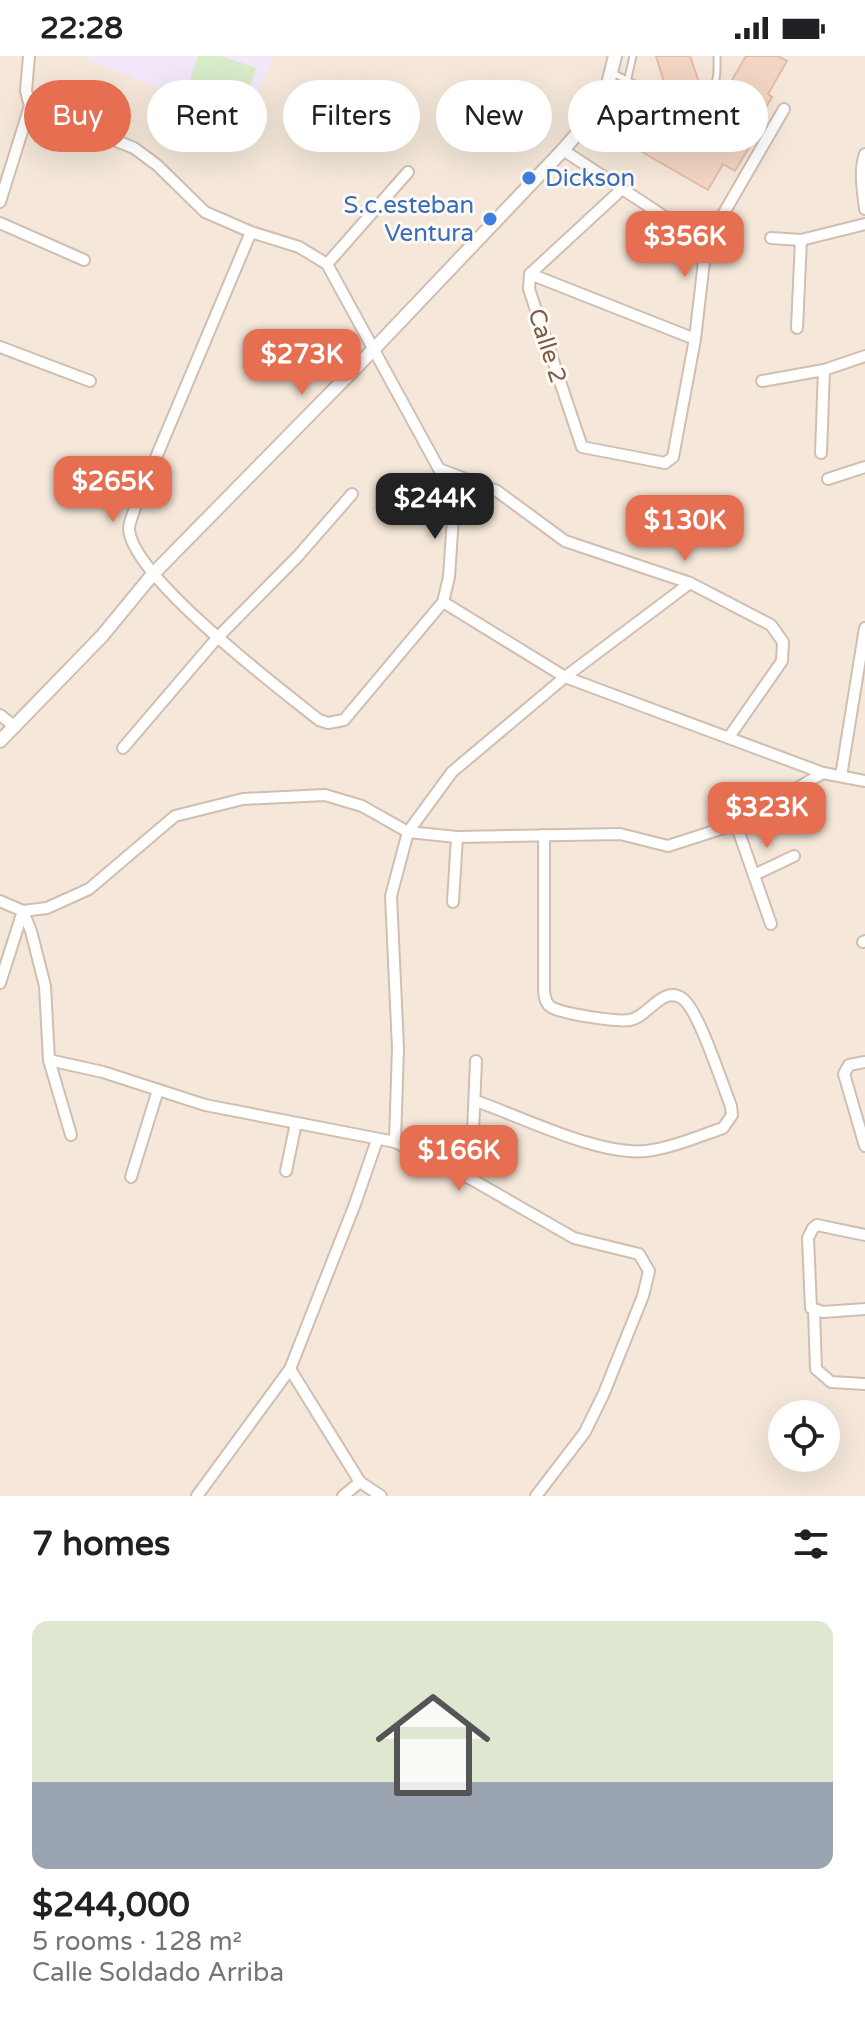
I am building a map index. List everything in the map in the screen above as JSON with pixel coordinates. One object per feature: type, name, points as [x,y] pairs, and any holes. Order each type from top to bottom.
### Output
[{"type":"street","points":[[27,80],[29,56]]},
{"type":"street","points":[[0,741],[102,636],[153,574],[373,350],[563,150],[603,104],[615,56]]},
{"type":"street","points":[[530,274],[695,339],[706,244],[784,109]]},
{"type":"street","points":[[0,202],[24,125]]},
{"type":"street","points":[[131,147],[157,165],[205,212],[251,232],[299,247],[327,264],[454,502],[449,577],[443,602],[344,720],[335,723],[319,720],[217,638],[153,574],[135,548],[129,528],[251,232]]},
{"type":"street","points":[[563,150],[706,244]]},
{"type":"street","points":[[865,154],[865,209]]},
{"type":"street","points":[[327,264],[408,172]]},
{"type":"street","name":"Calle 2","points":[[622,189],[530,274],[529,289],[579,442],[586,450],[665,463],[673,457],[695,339]]},
{"type":"street","points":[[0,223],[84,260]]},
{"type":"street","points":[[771,238],[801,240],[865,224]]},
{"type":"street","points":[[797,328],[801,240]]},
{"type":"street","points":[[0,347],[90,381]]},
{"type":"street","points":[[762,381],[824,370],[865,356]]},
{"type":"street","points":[[821,453],[824,370]]},
{"type":"street","points":[[828,479],[865,467]]},
{"type":"street","points":[[439,469],[497,491],[565,541],[690,583],[771,625],[783,642],[782,661],[729,737]]},
{"type":"street","points":[[123,748],[217,638],[298,556],[352,494]]},
{"type":"street","points":[[395,1142],[398,1048],[391,896],[408,832],[452,772],[565,677],[690,583]]},
{"type":"street","points":[[443,602],[565,677],[823,773],[865,781]]},
{"type":"street","points":[[841,776],[865,628]]},
{"type":"street","points":[[0,715],[14,726]]},
{"type":"street","points":[[0,901],[23,911],[47,908],[89,889],[175,816],[243,799],[325,795],[362,806],[408,832],[457,837],[620,834],[668,846],[736,824],[823,773]]},
{"type":"street","points":[[736,824],[771,924]]},
{"type":"street","points":[[476,1101],[604,1148],[632,1151],[649,1151],[723,1128],[732,1115],[693,1011],[682,998],[670,995],[630,1020],[553,1008],[546,1002],[544,835]]},
{"type":"street","points":[[453,902],[457,837]]},
{"type":"street","points":[[754,875],[794,856]]},
{"type":"street","points":[[0,983],[23,911]]},
{"type":"street","points":[[23,911],[45,986],[49,1060],[71,1135]]},
{"type":"street","points":[[49,1060],[103,1072],[205,1105],[395,1142],[471,1179],[574,1238],[639,1254],[649,1271],[643,1296],[591,1419],[585,1432],[536,1496]]},
{"type":"street","points":[[471,1179],[476,1061]]},
{"type":"street","points":[[865,1062],[854,1063],[846,1070],[845,1079],[865,1146]]},
{"type":"street","points":[[131,1177],[158,1090]]},
{"type":"street","points":[[286,1171],[296,1123]]},
{"type":"street","points":[[197,1496],[290,1369],[377,1140]]},
{"type":"street","points":[[865,1235],[823,1225],[813,1228],[808,1238],[809,1305],[823,1312],[865,1309]]},
{"type":"street","points":[[814,1310],[816,1369],[831,1382],[865,1384]]},
{"type":"street","points":[[290,1369],[360,1482],[381,1496]]},
{"type":"street","points":[[343,1496],[360,1482]]},
{"type":"lane","points":[[612,72],[628,79],[633,56]]},
{"type":"lane","points":[[716,80],[717,56]]},
{"type":"shaded area","points":[[0,56],[865,56],[865,1496],[0,1496]]},
{"type":"shaded area","points":[[87,56],[273,56],[264,80],[147,80],[147,83],[86,60]]},
{"type":"green space","points":[[198,56],[221,56],[256,68],[252,80],[190,79]]},
{"type":"building","points":[[656,56],[690,56],[698,80],[663,80]]},
{"type":"building","points":[[746,56],[778,56],[787,61],[768,94],[768,80],[732,80]]},
{"type":"building","points":[[642,152],[746,152],[735,171],[723,164],[708,190]]},
{"type":"place","name":"Dickson","points":[[529,178]]},
{"type":"place","name":"S.c.esteban Ventura","points":[[490,219]]}]
